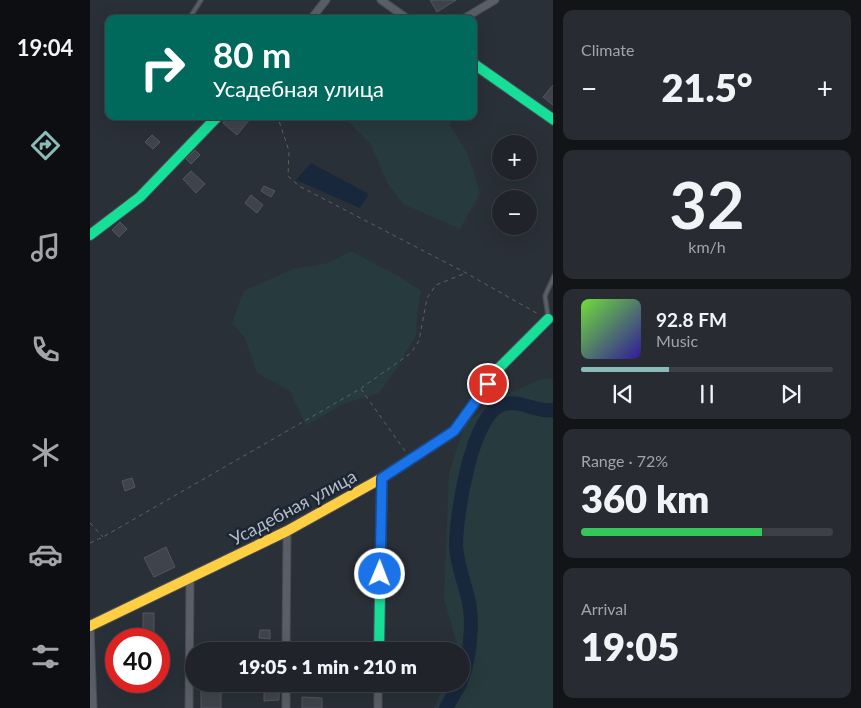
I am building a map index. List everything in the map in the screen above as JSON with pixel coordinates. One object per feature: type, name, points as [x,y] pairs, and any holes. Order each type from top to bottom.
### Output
[{"type":"street","points":[[314,15],[326,0]]},
{"type":"street","points":[[381,0],[402,15]]},
{"type":"street","points":[[471,15],[495,0]]},
{"type":"street","points":[[477,66],[553,119]]},
{"type":"street","points":[[90,235],[140,196],[214,120]]},
{"type":"street","name":"Усадебная улица","points":[[90,626],[287,531],[382,478],[454,431],[498,368],[548,319]]},
{"type":"street","points":[[379,642],[382,478]]},
{"type":"street","points":[[286,642],[287,531]]},
{"type":"street","points":[[190,579],[190,708]]},
{"type":"street","points":[[90,626],[93,708]]},
{"type":"street","points":[[286,692],[286,708]]},
{"type":"street","points":[[378,692],[378,708]]},
{"type":"lane","points":[[192,15],[201,0]]},
{"type":"lane","points":[[548,319],[545,296],[553,278]]},
{"type":"path","points":[[278,120],[289,152],[288,176],[299,186],[466,273],[548,319]]},
{"type":"path","points":[[90,542],[103,537],[360,388],[411,353],[419,341],[427,298],[436,285],[466,273]]},
{"type":"path","points":[[360,388],[411,459]]},
{"type":"path","points":[[90,523],[103,537]]},
{"type":"green space","points":[[346,120],[452,120],[450,125],[468,155],[480,193],[460,229],[403,204],[388,184],[370,143]]},
{"type":"green space","points":[[351,251],[400,277],[421,291],[417,313],[416,336],[379,393],[343,404],[306,426],[290,391],[257,373],[245,338],[232,323],[244,291],[293,269],[329,263]]},
{"type":"green space","points":[[553,378],[553,708],[434,708],[441,692],[470,692],[470,642],[456,642],[444,599],[449,473],[465,423],[503,396],[542,379]]},
{"type":"water","points":[[311,163],[369,194],[360,208],[296,180]]},
{"type":"building","points":[[430,0],[456,0],[437,12]]},
{"type":"building","points":[[553,85],[553,105],[543,97]]},
{"type":"building","points":[[225,120],[249,120],[237,135],[223,123]]},
{"type":"building","points":[[152,135],[160,142],[153,149],[145,142]]},
{"type":"building","points":[[195,150],[200,155],[191,164],[186,159]]},
{"type":"building","points":[[191,171],[205,184],[196,193],[183,179]]},
{"type":"building","points":[[264,186],[275,191],[271,197],[261,191]]},
{"type":"building","points":[[251,195],[263,205],[257,213],[245,203]]},
{"type":"building","points":[[120,222],[127,229],[119,237],[112,230]]},
{"type":"building","points":[[132,478],[135,487],[125,491],[122,481]]},
{"type":"building","points":[[166,547],[175,567],[154,577],[144,558]]},
{"type":"building","points":[[143,613],[154,613],[154,628],[143,628]]},
{"type":"building","points":[[260,630],[270,630],[270,639],[259,638]]},
{"type":"building","points":[[201,692],[221,692],[221,708],[201,708]]},
{"type":"building","points":[[264,692],[279,692],[279,700],[264,701]]},
{"type":"building","points":[[302,697],[322,698],[322,708],[302,708]]},
{"type":"waterway","points":[[470,642],[470,607],[459,566],[456,546],[462,491],[474,447],[481,428],[490,413],[501,405],[515,403],[540,410],[553,410]]},
{"type":"waterway","points":[[446,708],[455,692]]},
{"type":"traffic: fast","points":[[477,66],[553,119]]},
{"type":"traffic: fast","points":[[90,235],[140,197],[214,120]]},
{"type":"traffic: fast","points":[[461,422],[499,368],[548,319]]},
{"type":"traffic: fast","points":[[379,642],[382,478]]},
{"type":"traffic: slow","points":[[90,626],[287,531],[382,478],[454,431],[461,422]]},
{"type":"route","points":[[380,574],[382,478],[454,431],[488,384]]}]
